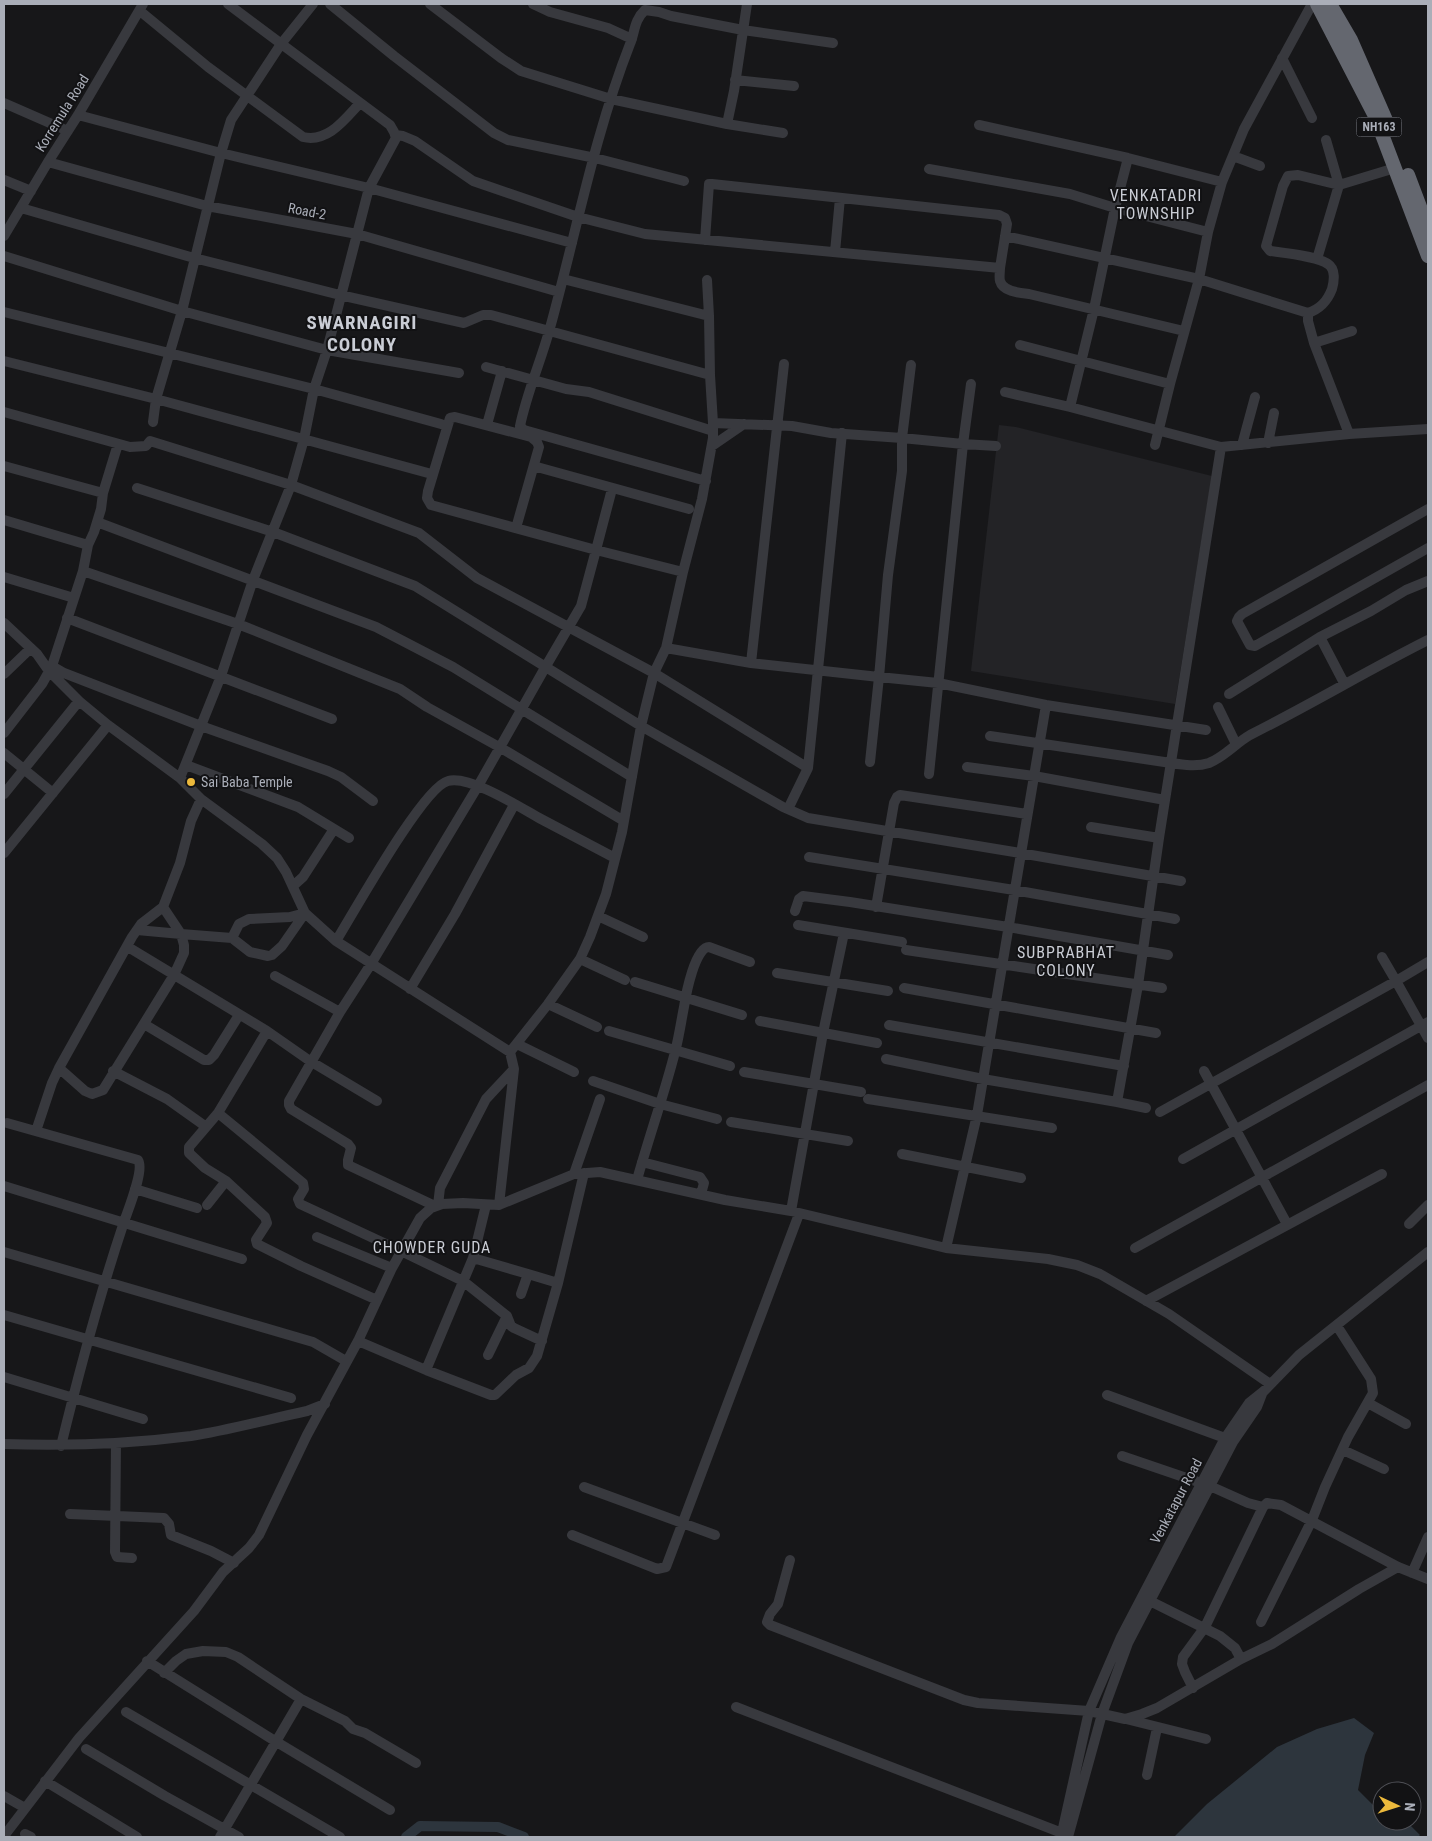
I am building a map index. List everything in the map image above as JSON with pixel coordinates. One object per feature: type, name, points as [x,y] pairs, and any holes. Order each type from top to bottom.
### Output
[{"type":"highway","name":"NH163","points":[[1316,4],[1375,116],[1428,256]]},
{"type":"highway","name":"NH163","points":[[1330,4],[1351,40],[1381,104],[1428,228]]},
{"type":"street","points":[[180,778],[221,676],[253,580],[291,485],[304,439],[314,389],[327,350],[369,188],[384,157],[395,142],[395,136],[390,125],[228,4]]},
{"type":"street","points":[[153,422],[156,400],[182,311],[207,206],[231,120],[281,44],[313,4]]},
{"type":"street","points":[[330,4],[494,133],[508,140],[594,158],[684,181]]},
{"type":"street","points":[[430,4],[501,58],[522,71],[611,99],[727,124],[783,133]]},
{"type":"street","points":[[533,4],[550,12],[608,28],[632,39]]},
{"type":"street","points":[[727,124],[736,80],[747,4]]},
{"type":"street","points":[[1155,445],[1199,279],[1208,232],[1222,182],[1244,129],[1312,4]]},
{"type":"street","points":[[142,7],[208,67],[303,137],[318,138],[334,130],[360,103]]},
{"type":"street","name":"Korremula Road","points":[[4,236],[142,7]]},
{"type":"street","points":[[706,481],[521,429],[533,379],[550,330],[578,217],[611,99],[637,19],[645,10],[743,30],[833,43]]},
{"type":"street","points":[[1282,58],[1312,118]]},
{"type":"street","points":[[736,80],[794,86]]},
{"type":"street","points":[[4,103],[68,131]]},
{"type":"street","points":[[78,116],[221,153],[369,188],[572,243]]},
{"type":"street","points":[[979,125],[1128,158],[1222,182]]},
{"type":"street","points":[[395,136],[403,136],[416,141],[473,181],[578,217],[645,234],[1000,268]]},
{"type":"street","points":[[1317,259],[1339,185],[1326,140]]},
{"type":"street","points":[[1233,156],[1260,166]]},
{"type":"street","points":[[1070,407],[1128,158]]},
{"type":"street","name":"Road-2","points":[[48,162],[207,206],[357,234],[559,292]]},
{"type":"street","points":[[1006,236],[1199,279],[1308,314],[1323,306],[1333,284],[1332,267],[1317,259],[1270,251],[1266,246],[1283,186],[1288,176],[1292,174],[1339,185],[1395,168]]},
{"type":"street","points":[[929,169],[1070,194],[1115,208],[1208,232]]},
{"type":"street","points":[[4,180],[31,191]]},
{"type":"street","points":[[705,240],[709,184],[999,215],[1005,218],[1007,224],[1000,268],[1000,281],[1014,292],[1094,309],[1184,332]]},
{"type":"street","points":[[835,252],[840,198]]},
{"type":"street","points":[[21,208],[194,258],[340,295],[464,323],[483,315],[490,315],[710,375]]},
{"type":"street","points":[[4,256],[182,311],[327,350],[458,373]]},
{"type":"street","points":[[563,279],[708,316]]},
{"type":"street","points":[[499,1205],[514,1069],[514,1048],[580,959],[606,894],[624,821],[641,726],[654,673],[666,648],[706,481],[713,427],[707,280]]},
{"type":"street","points":[[4,312],[314,389],[441,424]]},
{"type":"street","points":[[1308,314],[1314,343],[1350,434]]},
{"type":"street","points":[[1314,343],[1352,331]]},
{"type":"street","points":[[1020,345],[1170,384]]},
{"type":"street","points":[[4,362],[156,400],[428,473]]},
{"type":"street","points":[[751,663],[784,364]]},
{"type":"street","points":[[870,762],[888,575],[902,471],[902,438],[911,365]]},
{"type":"street","points":[[486,367],[566,389],[589,392],[713,427],[744,424],[776,425],[842,433],[996,446]]},
{"type":"street","points":[[488,421],[502,371]]},
{"type":"street","points":[[929,774],[963,444],[971,384]]},
{"type":"street","points":[[1004,392],[1070,407],[1221,447],[1350,434],[1428,429]]},
{"type":"street","points":[[1242,445],[1255,397]]},
{"type":"street","points":[[4,412],[118,444],[141,448],[150,441],[291,485],[419,533],[477,578],[654,673],[808,768]]},
{"type":"street","points":[[1268,442],[1274,413]]},
{"type":"street","points":[[516,528],[539,447],[537,442],[513,432],[455,417],[450,418],[427,498],[431,505],[596,550],[683,572]]},
{"type":"street","points":[[712,446],[744,424]]},
{"type":"street","points":[[788,809],[808,768],[842,433]]},
{"type":"street","points":[[4,733],[42,684],[50,668],[83,571],[88,545],[97,522],[103,493],[118,444]]},
{"type":"street","points":[[1117,1102],[1138,985],[1176,725],[1221,447]]},
{"type":"street","points":[[4,466],[103,493]]},
{"type":"street","points":[[537,467],[689,509]]},
{"type":"street","points":[[137,488],[272,532],[415,586],[641,726],[788,809],[811,819],[1181,881]]},
{"type":"street","points":[[436,1206],[348,1165],[351,1148],[348,1144],[290,1108],[289,1101],[310,1061],[372,964],[501,748],[581,606],[612,489]]},
{"type":"street","points":[[1428,509],[1242,614],[1237,621],[1250,645],[1255,646],[1428,548]]},
{"type":"street","points":[[4,520],[88,545]]},
{"type":"street","points":[[97,522],[376,627],[453,667],[523,708],[632,777]]},
{"type":"street","points":[[83,571],[238,624],[400,689],[427,707],[501,748],[624,821]]},
{"type":"street","points":[[4,577],[74,598]]},
{"type":"street","points":[[1228,694],[1320,637],[1406,590],[1428,581]]},
{"type":"street","points":[[67,618],[332,719]]},
{"type":"street","points":[[4,623],[37,654],[79,701],[108,725],[180,778],[200,800],[262,844],[277,858],[293,886],[305,914],[336,941],[410,989],[514,1048],[574,1072]]},
{"type":"street","points":[[1320,637],[1344,683]]},
{"type":"street","points":[[990,736],[1191,766],[1202,765],[1211,762],[1236,744],[1314,702],[1344,683],[1428,640]]},
{"type":"street","points":[[666,648],[751,663],[938,684],[1046,706],[1206,730]]},
{"type":"street","points":[[4,674],[30,649]]},
{"type":"street","points":[[50,668],[201,726],[328,771],[341,777],[373,801]]},
{"type":"street","points":[[4,794],[79,701]]},
{"type":"street","points":[[946,1248],[977,1116],[1046,706]]},
{"type":"street","points":[[1218,708],[1236,744]]},
{"type":"street","points":[[4,852],[108,725]]},
{"type":"street","points":[[4,753],[53,793]]},
{"type":"street","points":[[186,765],[298,807],[348,838]]},
{"type":"street","points":[[967,767],[1034,776],[1165,800]]},
{"type":"street","points":[[336,941],[408,822],[428,798],[446,781],[458,780],[478,786],[615,858]]},
{"type":"street","points":[[876,906],[894,803],[900,795],[1027,814]]},
{"type":"street","points":[[36,1131],[59,1068],[137,930],[141,924],[163,907],[180,863],[191,821],[200,800]]},
{"type":"street","points":[[410,989],[455,914],[514,805]]},
{"type":"street","points":[[1091,827],[1159,838]]},
{"type":"street","points":[[293,886],[303,877],[334,829]]},
{"type":"street","points":[[809,857],[1014,890],[1175,919]]},
{"type":"street","points":[[796,911],[800,898],[803,896],[1008,927],[1168,955]]},
{"type":"street","points":[[59,1068],[85,1091],[92,1094],[103,1090],[174,975],[184,952],[181,934],[163,907]]},
{"type":"street","points":[[137,930],[232,938],[250,952],[268,956],[272,955],[282,946],[305,914]]},
{"type":"street","points":[[232,938],[240,924],[249,919],[305,914]]},
{"type":"street","points":[[598,916],[643,937]]},
{"type":"street","points":[[798,925],[1003,965],[1162,988]]},
{"type":"street","points":[[572,1535],[657,1569],[663,1569],[668,1564],[795,1212],[805,1135],[823,1033],[844,933]]},
{"type":"street","points":[[128,947],[267,1031],[310,1061],[378,1101]]},
{"type":"street","points":[[637,1180],[676,1050],[686,998],[701,950],[705,947],[750,962]]},
{"type":"street","points":[[1382,957],[1425,1024],[1428,1038]]},
{"type":"street","points":[[580,959],[630,981],[742,1015]]},
{"type":"street","points":[[1160,1112],[1428,962]]},
{"type":"street","points":[[777,973],[888,992]]},
{"type":"street","points":[[275,976],[340,1012]]},
{"type":"street","points":[[904,988],[1131,1027],[1156,1033]]},
{"type":"street","points":[[548,1004],[598,1026]]},
{"type":"street","points":[[144,1024],[204,1060],[209,1060],[239,1015]]},
{"type":"street","points":[[760,1021],[878,1043]]},
{"type":"street","points":[[1184,1159],[1425,1024]]},
{"type":"street","points":[[889,1025],[1124,1066]]},
{"type":"street","points":[[609,1030],[730,1066]]},
{"type":"street","points":[[267,1031],[218,1113],[205,1126],[189,1148],[189,1154],[205,1168],[226,1181],[265,1217],[267,1223],[256,1240],[257,1244],[377,1300]]},
{"type":"street","points":[[886,1059],[983,1079],[1146,1108]]},
{"type":"street","points":[[436,1206],[440,1188],[486,1099],[514,1069]]},
{"type":"street","points":[[113,1071],[167,1100],[205,1126]]},
{"type":"street","points":[[1204,1071],[1287,1224]]},
{"type":"street","points":[[744,1072],[977,1116],[1052,1128]]},
{"type":"street","points":[[593,1081],[660,1104],[717,1120]]},
{"type":"street","points":[[1135,1248],[1428,1085]]},
{"type":"street","points":[[358,1340],[480,1392],[495,1395],[516,1375],[529,1368],[537,1356],[558,1283],[579,1174],[600,1099]]},
{"type":"street","points":[[218,1113],[303,1183],[304,1189],[298,1198],[300,1204],[463,1281],[507,1316],[510,1326],[542,1341]]},
{"type":"street","points":[[730,1122],[848,1141]]},
{"type":"street","points":[[7,1123],[138,1160],[141,1168],[105,1280],[61,1446]]},
{"type":"street","points":[[902,1154],[1020,1178]]},
{"type":"street","points":[[642,1162],[700,1178],[704,1183],[701,1194]]},
{"type":"street","points":[[4,1836],[79,1738],[194,1611],[223,1572],[234,1563],[259,1535],[283,1484],[358,1340],[392,1268],[420,1218],[436,1206],[463,1203],[499,1205],[579,1174],[600,1172],[795,1212],[946,1248],[1048,1259],[1077,1265],[1100,1274],[1169,1314],[1267,1387],[1257,1407],[1206,1484],[1128,1643],[1102,1714],[1064,1836],[736,1707]]},
{"type":"street","points":[[1146,1301],[1382,1174]]},
{"type":"street","points":[[207,1205],[226,1181]]},
{"type":"street","points":[[4,1186],[242,1260]]},
{"type":"street","points":[[135,1189],[197,1208]]},
{"type":"street","points":[[426,1370],[473,1258],[486,1205]]},
{"type":"street","points":[[1409,1224],[1428,1205]]},
{"type":"street","points":[[318,1237],[392,1268]]},
{"type":"street","points":[[4,1252],[313,1342],[346,1361]]},
{"type":"street","name":"Venkatapur Road","points":[[1064,1836],[1088,1711],[1121,1637],[1206,1484],[1225,1438],[1249,1403],[1298,1355],[1428,1252]]},
{"type":"street","points":[[473,1258],[558,1283]]},
{"type":"street","points":[[521,1294],[528,1274]]},
{"type":"street","points":[[4,1314],[291,1398]]},
{"type":"street","points":[[488,1355],[507,1316]]},
{"type":"street","points":[[1261,1622],[1312,1520],[1343,1450],[1374,1394],[1371,1379],[1337,1326]]},
{"type":"street","points":[[4,1377],[142,1419]]},
{"type":"street","points":[[1107,1395],[1225,1438]]},
{"type":"street","points":[[1368,1403],[1406,1424]]},
{"type":"street","points":[[4,1444],[61,1446],[192,1436],[307,1410],[325,1404]]},
{"type":"street","points":[[116,1443],[115,1555],[117,1557],[132,1558]]},
{"type":"street","points":[[1343,1450],[1384,1469]]},
{"type":"street","points":[[1122,1456],[1206,1484],[1248,1503],[1263,1507]]},
{"type":"street","points":[[584,1487],[715,1535]]},
{"type":"street","points":[[1193,1688],[1182,1664],[1183,1657],[1205,1627],[1263,1507],[1267,1503],[1276,1504],[1312,1520],[1398,1567],[1428,1579]]},
{"type":"street","points":[[70,1514],[164,1518],[169,1524],[171,1535],[211,1551],[234,1563]]},
{"type":"street","points":[[1412,1573],[1428,1537]]},
{"type":"street","points":[[790,1560],[778,1604],[770,1614],[768,1622],[770,1625],[964,1700],[978,1703],[1088,1711],[1206,1739]]},
{"type":"street","points":[[1125,1719],[1157,1708],[1193,1688],[1241,1659],[1272,1644],[1359,1589],[1398,1567]]},
{"type":"street","points":[[1150,1601],[1220,1636],[1236,1648],[1241,1659]]},
{"type":"street","points":[[164,1673],[186,1654],[203,1651],[226,1652],[301,1699],[345,1721],[353,1729],[365,1733],[416,1763]]},
{"type":"street","points":[[147,1662],[275,1742],[390,1810]]},
{"type":"street","points":[[222,1833],[301,1699]]},
{"type":"street","points":[[126,1712],[340,1837]]},
{"type":"street","points":[[1147,1774],[1157,1728]]},
{"type":"street","points":[[86,1749],[165,1796],[222,1833],[239,1837]]},
{"type":"street","points":[[45,1781],[137,1837]]},
{"type":"street","points":[[4,1796],[25,1808]]},
{"type":"shaded area","points":[[999,425],[1016,427],[1212,476],[1175,704],[971,671]]},
{"type":"shaded area","points":[[1354,1718],[1374,1733],[1365,1755],[1358,1790],[1372,1804],[1372,1831],[1416,1831],[1420,1835],[1418,1837],[1174,1837],[1207,1804],[1277,1747],[1317,1729]]},
{"type":"waterway","points":[[406,1837],[420,1826],[498,1827],[524,1837]]},
{"type":"place","name":"Sai Baba Temple","points":[[191,782]]},
{"type":"district","name":"VENKATADRI TOWNSHIP","points":[[1156,204]]},
{"type":"district","name":"SWARNAGIRI COLONY","points":[[362,333]]},
{"type":"district","name":"SUBPRABHAT COLONY","points":[[1066,961]]},
{"type":"district","name":"CHOWDER GUDA","points":[[432,1247]]}]
